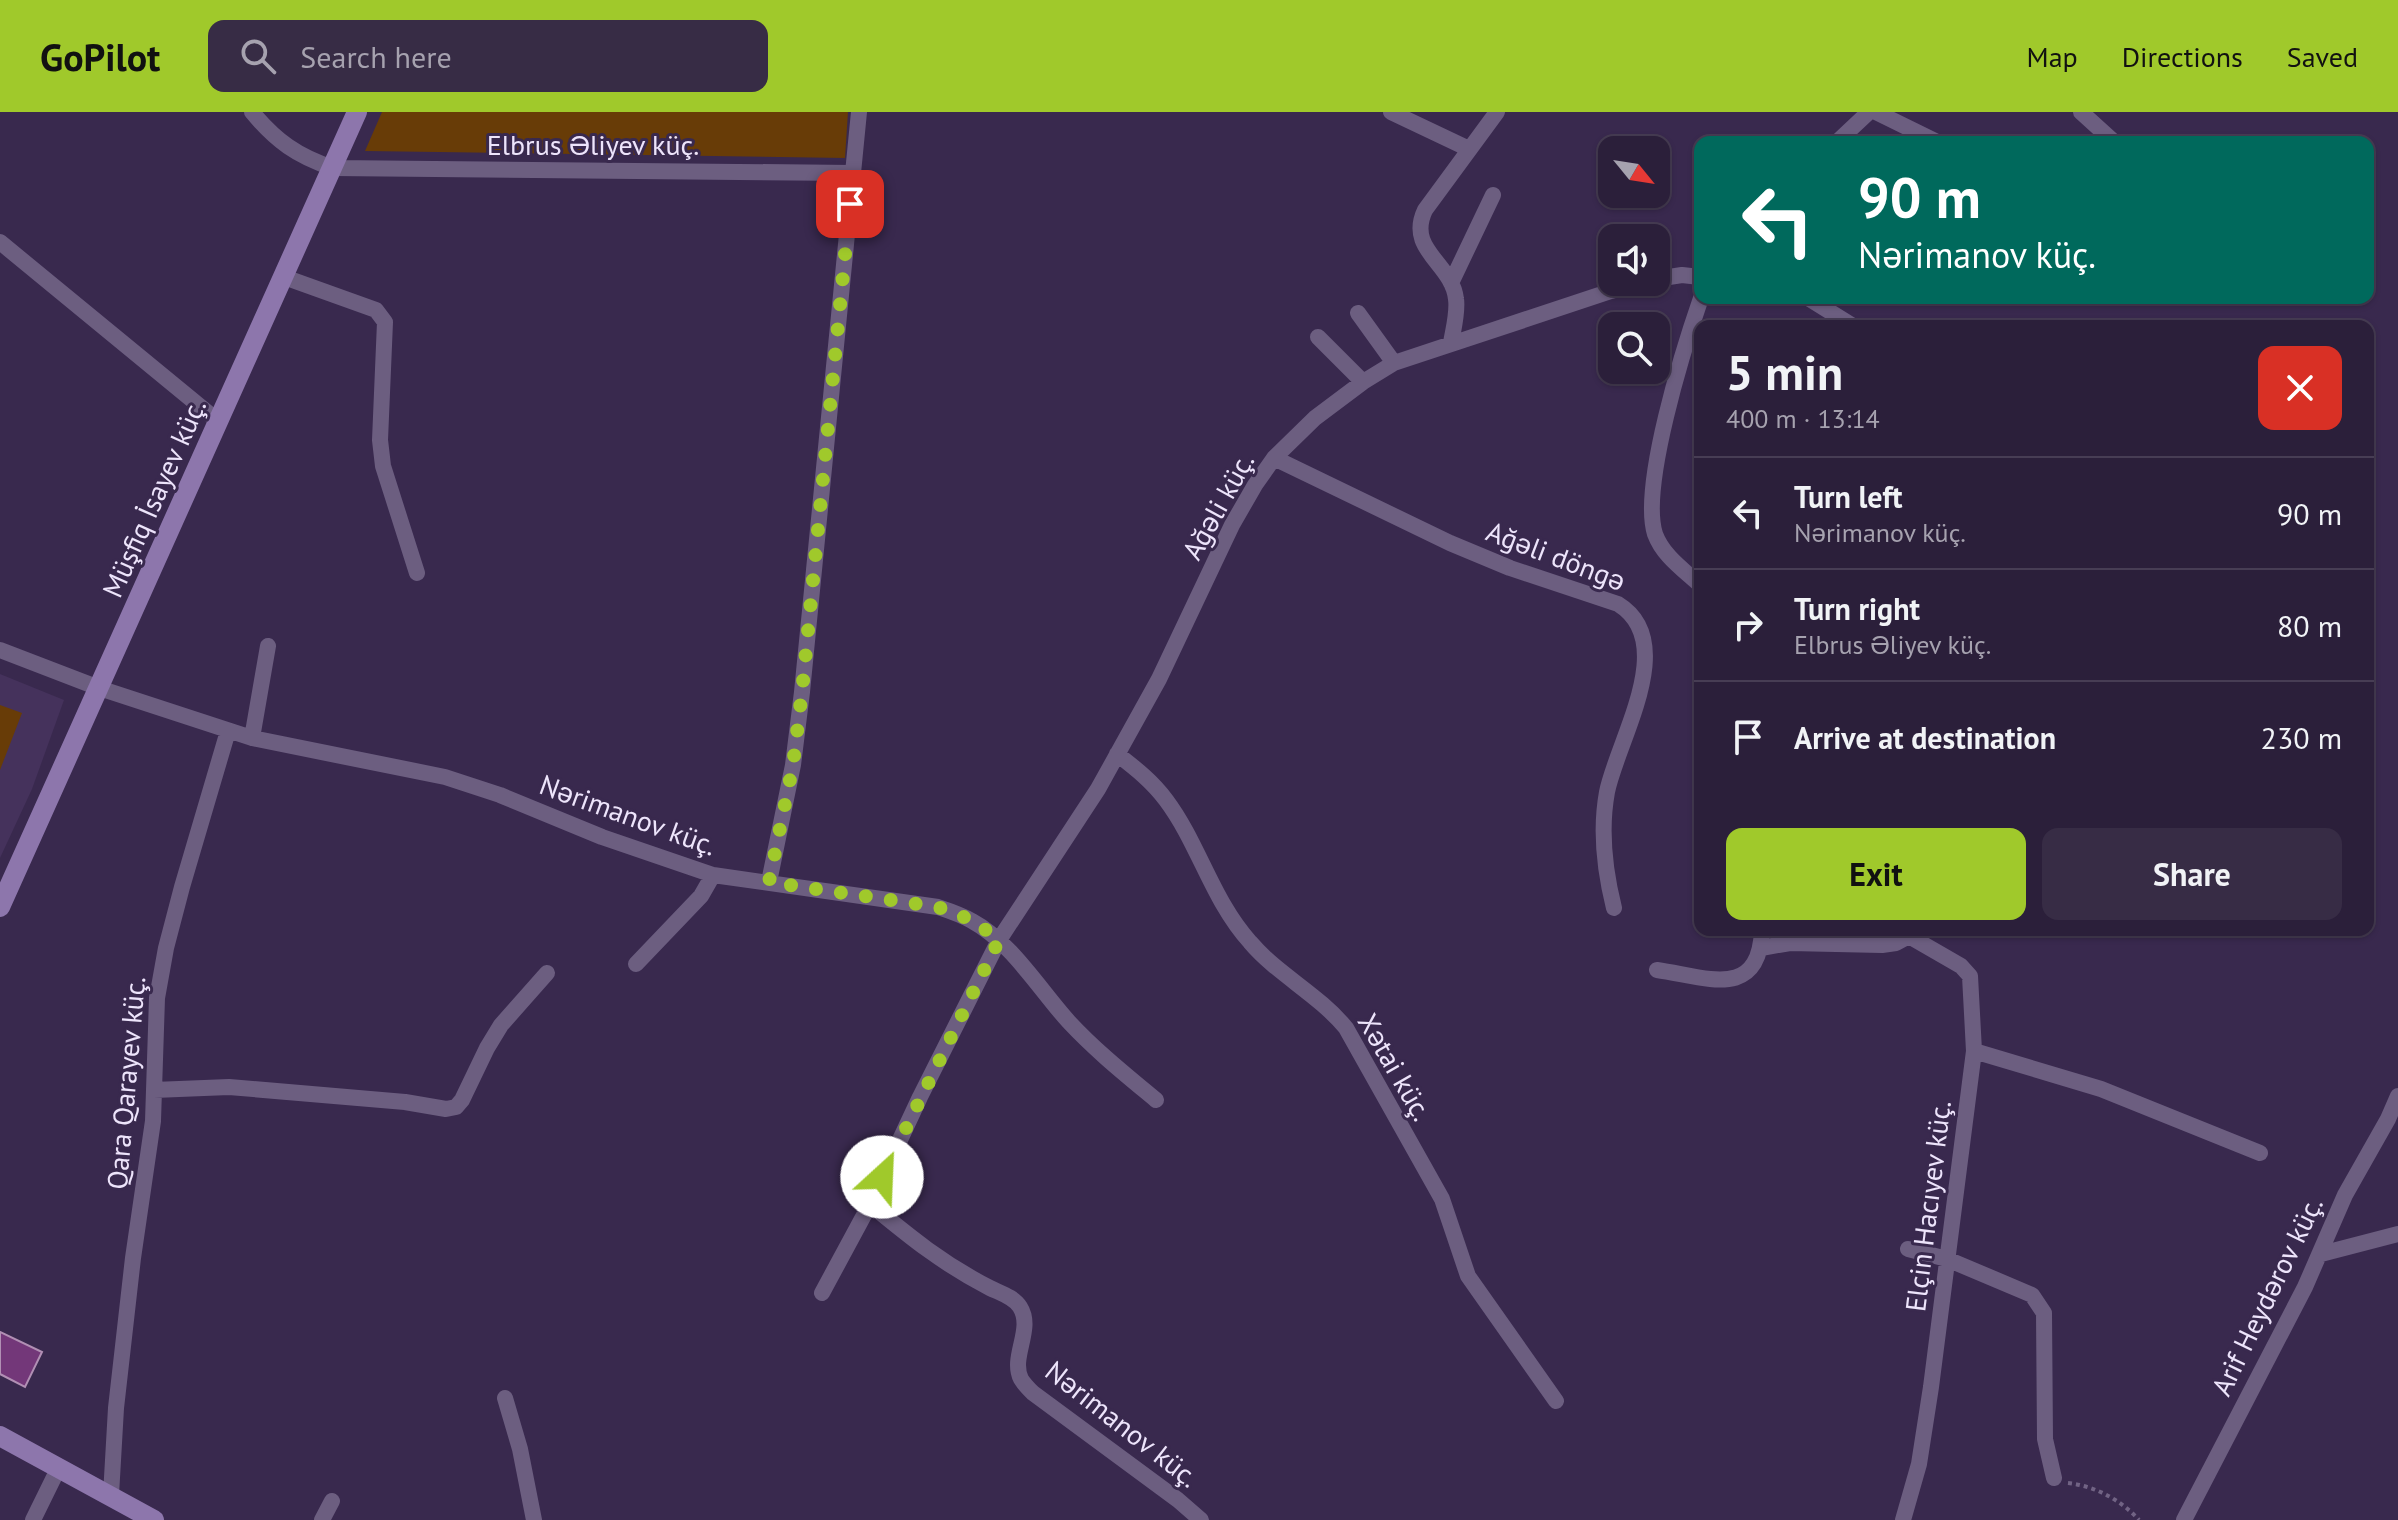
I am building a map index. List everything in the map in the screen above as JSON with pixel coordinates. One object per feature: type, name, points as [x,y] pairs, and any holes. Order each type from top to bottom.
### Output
[{"type":"street","points":[[252,112],[282,144],[308,160],[333,168]]},
{"type":"street","name":"Müşfiq İsayev küç.","points":[[0,907],[357,112]]},
{"type":"street","points":[[769,882],[793,765],[802,692],[859,112]]},
{"type":"street","points":[[1391,112],[1469,149]]},
{"type":"street","points":[[1451,343],[1456,300],[1451,283],[1420,238],[1419,223],[1425,210],[1497,112]]},
{"type":"street","points":[[1843,136],[1869,112]]},
{"type":"street","points":[[1876,112],[1925,136]]},
{"type":"street","points":[[2081,112],[2107,136]]},
{"type":"street","name":"Elbrus Əliyev küç.","points":[[333,168],[853,173]]},
{"type":"street","points":[[1451,283],[1493,195]]},
{"type":"street","points":[[0,242],[219,422]]},
{"type":"street","points":[[1670,277],[1694,276]]},
{"type":"street","points":[[284,277],[376,310],[385,322],[380,440],[383,466],[417,573]]},
{"type":"street","name":"Ağəli küç.","points":[[999,940],[1098,789],[1166,665],[1232,525],[1274,458],[1315,418],[1394,363],[1600,296]]},
{"type":"street","points":[[1818,304],[1843,320]]},
{"type":"street","points":[[1358,313],[1394,363]]},
{"type":"street","points":[[1694,321],[1663,433],[1655,477],[1653,514],[1655,533],[1663,550],[1694,579]]},
{"type":"street","points":[[1318,337],[1363,382]]},
{"type":"street","name":"Ağəli döngə","points":[[1274,458],[1450,543],[1628,610],[1641,628],[1645,648],[1642,683],[1607,794],[1604,828],[1607,882],[1614,908]]},
{"type":"street","points":[[252,738],[268,646]]},
{"type":"street","name":"Nərimanov küç.","points":[[0,650],[99,688],[252,738],[445,777],[500,795],[602,837],[713,875],[938,907],[974,921],[999,940],[1070,1023],[1112,1064],[1156,1100]]},
{"type":"street","name":"Qara Qarayev küç.","points":[[111,1495],[118,1393],[133,1258],[153,1121],[157,998],[166,948],[228,731]]},
{"type":"street","name":"Xətai küç.","points":[[1117,754],[1145,775],[1166,800],[1229,916],[1251,944],[1333,1012],[1346,1028],[1442,1199],[1468,1276],[1556,1401]]},
{"type":"street","points":[[636,964],[701,896],[713,875]]},
{"type":"street","points":[[1657,970],[1726,980],[1742,976],[1753,967],[1761,948],[1762,936]]},
{"type":"street","points":[[1761,948],[1790,943],[1882,945],[1896,943],[1904,936]]},
{"type":"street","name":"Elçin Hacıyev küç.","points":[[1903,1520],[1919,1464],[1974,1051],[1970,976],[1961,966],[1913,936]]},
{"type":"street","points":[[822,1293],[870,1204],[999,940]]},
{"type":"street","points":[[154,1090],[229,1087],[405,1102],[446,1109],[456,1107],[501,1025],[547,973]]},
{"type":"street","points":[[1974,1051],[2101,1089],[2260,1153]]},
{"type":"street","name":"Arif Heydərov küç.","points":[[2184,1520],[2321,1254],[2345,1195],[2398,1096]]},
{"type":"street","name":"Nərimanov küç.","points":[[870,1204],[929,1253],[961,1274],[1015,1301],[1023,1310],[1025,1327],[1018,1368],[1021,1379],[1033,1393],[1201,1520]]},
{"type":"street","points":[[2321,1254],[2398,1234]]},
{"type":"street","points":[[1908,1249],[1947,1259],[2032,1295],[2044,1313],[2045,1439],[2054,1478]]},
{"type":"street","points":[[505,1398],[520,1449],[534,1520]]},
{"type":"street","points":[[0,1436],[154,1520]]},
{"type":"street","points":[[33,1520],[59,1467]]},
{"type":"street","points":[[322,1520],[332,1501]]},
{"type":"path","points":[[2054,1478],[2086,1485],[2105,1494],[2139,1520]]},
{"type":"shaded area","points":[[382,112],[848,112],[845,158],[365,151]]},
{"type":"shaded area","points":[[0,674],[64,700],[32,789],[0,858]]},
{"type":"shaded area","points":[[0,705],[22,713],[0,770]]},
{"type":"building","points":[[0,1332],[42,1352],[25,1387],[0,1374]]},
{"type":"route","points":[[850,204],[802,692],[793,765],[769,882],[938,907],[974,921],[999,940],[882,1177]]}]
